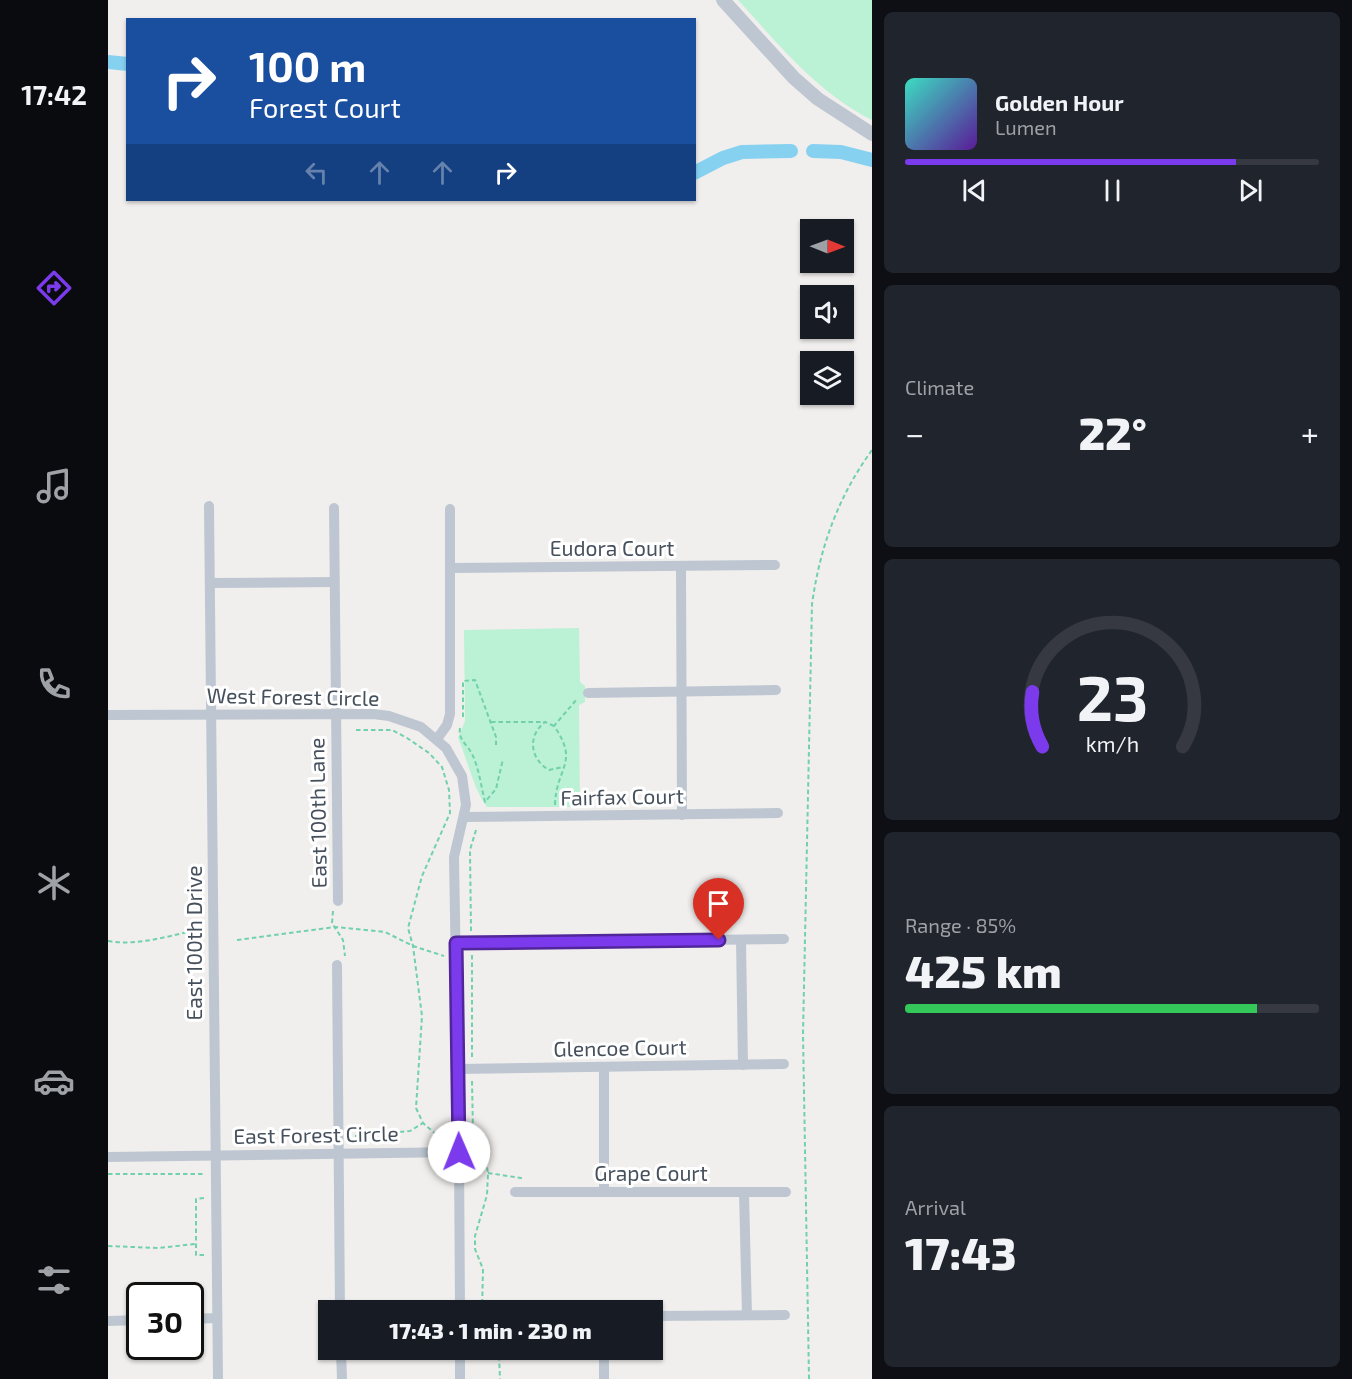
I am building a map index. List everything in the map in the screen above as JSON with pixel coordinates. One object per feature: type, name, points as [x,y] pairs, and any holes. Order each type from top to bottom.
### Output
[{"type":"street","points":[[723,0],[794,78],[818,99],[872,134]]},
{"type":"street","name":"East 100th Drive","points":[[209,506],[218,1379]]},
{"type":"street","name":"East 100th Lane","points":[[334,508],[338,901]]},
{"type":"street","points":[[437,739],[447,725],[450,714],[450,509]]},
{"type":"street","name":"Eudora Court","points":[[450,568],[775,565]]},
{"type":"street","points":[[681,566],[682,814]]},
{"type":"street","points":[[210,584],[334,582]]},
{"type":"street","points":[[588,693],[776,690]]},
{"type":"street","name":"West Forest Circle","points":[[108,715],[335,714],[389,716],[421,727],[446,748],[462,776],[465,817],[454,857],[456,943]]},
{"type":"street","name":"Fairfax Court","points":[[465,817],[778,813]]},
{"type":"street","points":[[460,1300],[456,943],[784,939]]},
{"type":"street","points":[[741,940],[743,1065]]},
{"type":"street","points":[[337,965],[340,1300]]},
{"type":"street","name":"Glencoe Court","points":[[458,1069],[784,1064]]},
{"type":"street","points":[[604,1067],[604,1192]]},
{"type":"street","name":"East Forest Circle","points":[[108,1157],[459,1152]]},
{"type":"street","name":"Grape Court","points":[[518,1192],[786,1192]]},
{"type":"street","points":[[744,1192],[747,1315]]},
{"type":"street","points":[[663,1316],[785,1315]]},
{"type":"street","points":[[204,1318],[217,1318]]},
{"type":"street","points":[[108,1321],[126,1320]]},
{"type":"street","points":[[341,1360],[342,1379]]},
{"type":"street","points":[[460,1360],[460,1379]]},
{"type":"street","points":[[604,1360],[604,1379]]},
{"type":"path","points":[[809,1379],[803,1034],[812,604],[816,576],[832,522],[855,473],[872,450]]},
{"type":"path","points":[[496,745],[491,722],[482,704],[475,680],[464,681],[460,739],[471,753],[484,802],[496,789],[503,759]]},
{"type":"path","points":[[554,726],[576,700],[588,693]]},
{"type":"path","points":[[491,722],[545,722],[554,726],[566,742],[567,757],[555,796],[555,816]]},
{"type":"path","points":[[545,722],[538,728],[533,744],[536,760],[549,770],[563,767]]},
{"type":"path","points":[[356,730],[392,730],[407,738],[429,753],[442,767],[449,790],[450,813],[422,876],[408,928],[413,946],[422,1016],[416,1108],[423,1124],[439,1137]]},
{"type":"path","points":[[337,965],[345,958],[343,940],[335,927],[333,910],[338,901]]},
{"type":"path","points":[[237,940],[335,927],[385,932],[413,946],[456,960]]},
{"type":"path","points":[[108,941],[120,943],[149,940],[192,931]]},
{"type":"path","points":[[472,1068],[473,1131],[483,1145],[489,1173],[487,1195],[475,1236],[475,1249],[483,1269],[482,1300]]},
{"type":"path","points":[[355,1136],[410,1131],[423,1124]]},
{"type":"path","points":[[108,1174],[197,1172],[204,1174],[206,1181]]},
{"type":"path","points":[[489,1173],[521,1178],[518,1192]]},
{"type":"path","points":[[206,1189],[206,1198],[196,1199],[195,1244],[196,1255],[207,1255]]},
{"type":"path","points":[[108,1246],[158,1248],[195,1244]]},
{"type":"path","points":[[499,1360],[500,1379]]},
{"type":"green space","points":[[738,0],[872,0],[872,120],[852,109],[816,82]]},
{"type":"green space","points":[[579,628],[580,682],[585,686],[585,702],[579,705],[580,807],[487,807],[474,783],[458,738],[465,721],[464,630]]},
{"type":"waterway","points":[[108,62],[126,64]]},
{"type":"waterway","points":[[696,172],[723,158],[742,152],[791,151]]},
{"type":"waterway","points":[[813,151],[841,152],[872,160]]},
{"type":"route","points":[[459,1152],[456,943],[719,940]]}]
